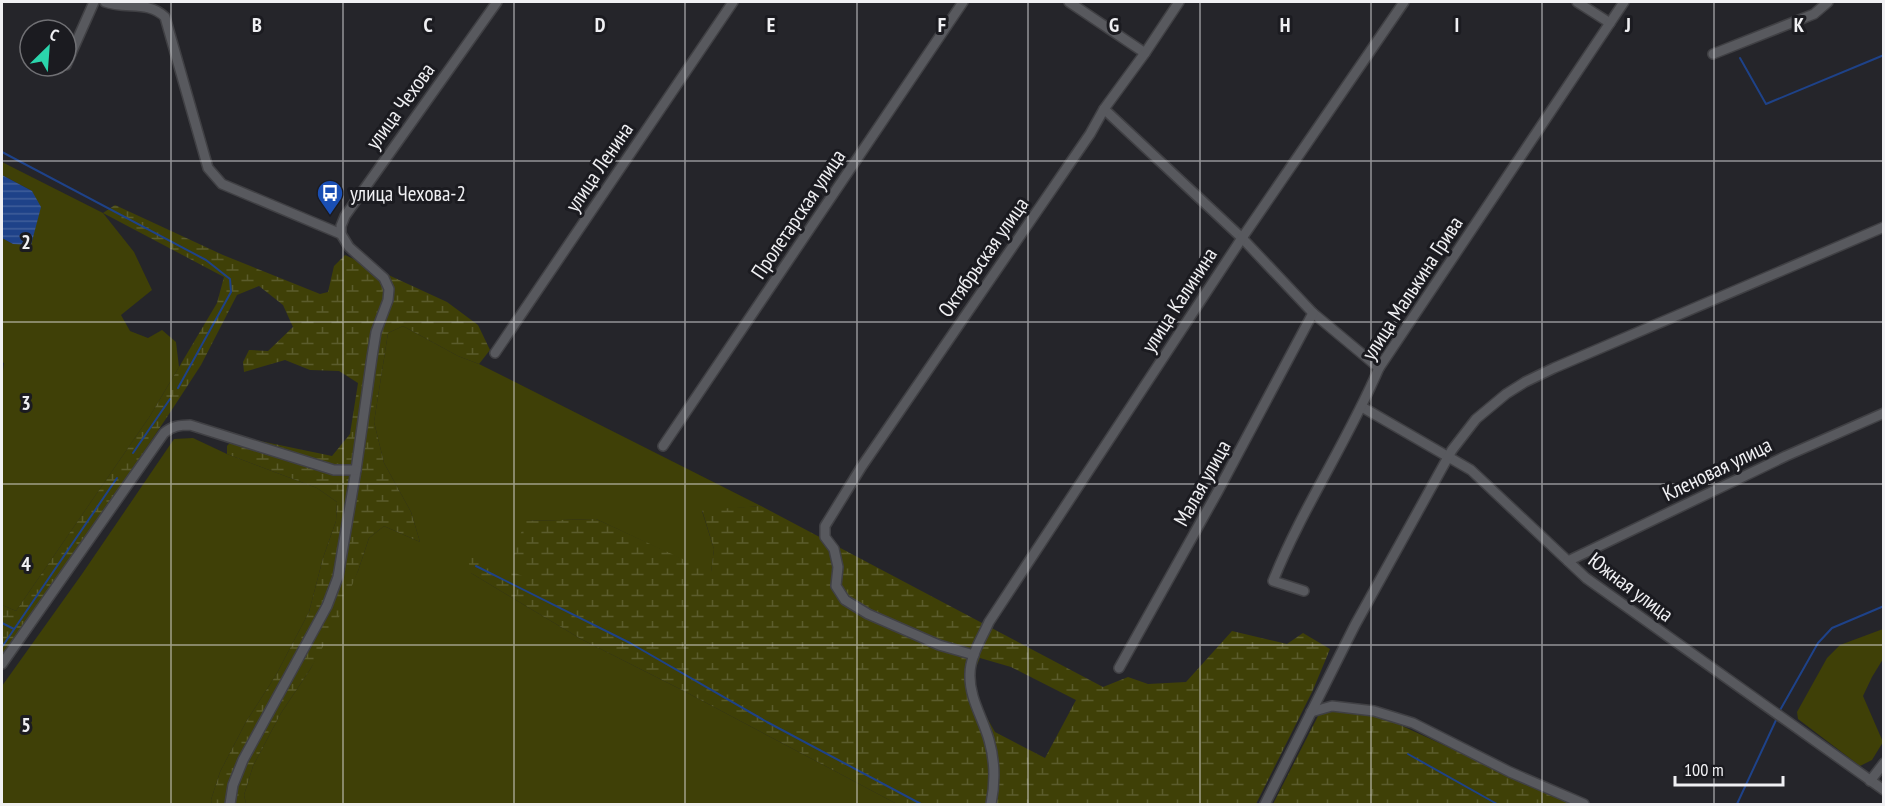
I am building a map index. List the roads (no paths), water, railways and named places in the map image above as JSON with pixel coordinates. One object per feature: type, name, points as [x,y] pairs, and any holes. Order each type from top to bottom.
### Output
[{"type":"street","points":[[78,38],[94,2]]},
{"type":"street","points":[[105,2],[131,7],[150,7],[158,10],[165,17],[208,168],[222,184],[341,234],[349,248],[384,278],[389,289],[388,300],[376,332],[338,577],[327,606],[243,760],[233,785],[230,804]]},
{"type":"street","name":"улица Чехова","points":[[341,234],[345,216],[497,2]]},
{"type":"street","name":"улица Ленина","points":[[495,353],[733,2]]},
{"type":"street","name":"Пролетарская улица","points":[[663,446],[963,2]]},
{"type":"street","points":[[1070,2],[1145,53]]},
{"type":"street","name":"Октябрьская улица","points":[[974,655],[939,645],[868,614],[845,600],[836,586],[838,567],[834,549],[825,537],[825,526],[1090,134],[1104,109],[1179,2]]},
{"type":"street","name":"улица Калинина","points":[[991,804],[994,788],[989,741],[971,694],[969,672],[989,622],[1242,238],[1404,2]]},
{"type":"street","points":[[1577,2],[1610,23]]},
{"type":"street","name":"улица Малькина Грива","points":[[1304,591],[1273,581],[1287,548],[1362,407],[1379,368],[1624,2]]},
{"type":"street","points":[[1713,54],[1814,14],[1828,2]]},
{"type":"street","points":[[1104,109],[1242,238],[1313,313],[1379,368]]},
{"type":"street","points":[[1265,804],[1355,625],[1449,456],[1476,419],[1506,394],[1564,363],[1884,227]]},
{"type":"street","name":"Малая улица","points":[[1119,668],[1218,491],[1313,313]]},
{"type":"street","name":"Южная улица","points":[[1362,407],[1471,470],[1586,578],[1884,790]]},
{"type":"street","name":"Кленовая улица","points":[[1568,561],[1786,456],[1884,413]]},
{"type":"street","points":[[2,664],[164,433],[170,428],[190,425],[334,470],[356,470]]},
{"type":"street","points":[[1311,712],[1332,706],[1374,711],[1413,723],[1510,772],[1584,804]]},
{"type":"street","points":[[1870,781],[1884,763]]},
{"type":"water","points":[[2,175],[32,191],[41,207],[31,245],[13,244],[2,238]]},
{"type":"waterway","points":[[1740,58],[1766,104],[1884,55]]},
{"type":"waterway","points":[[2,152],[206,260],[230,279],[231,292],[178,388]]},
{"type":"waterway","points":[[133,453],[170,399]]},
{"type":"waterway","points":[[2,647],[117,478]]},
{"type":"waterway","points":[[476,566],[630,643],[767,722],[921,804]]},
{"type":"waterway","points":[[1779,712],[1818,643],[1832,628],[1884,606]]},
{"type":"waterway","points":[[2,623],[14,629]]},
{"type":"waterway","points":[[1737,804],[1777,718]]},
{"type":"waterway","points":[[1408,754],[1497,804]]},
{"type":"place","name":"улица Чехова-2","points":[[330,216]]}]
